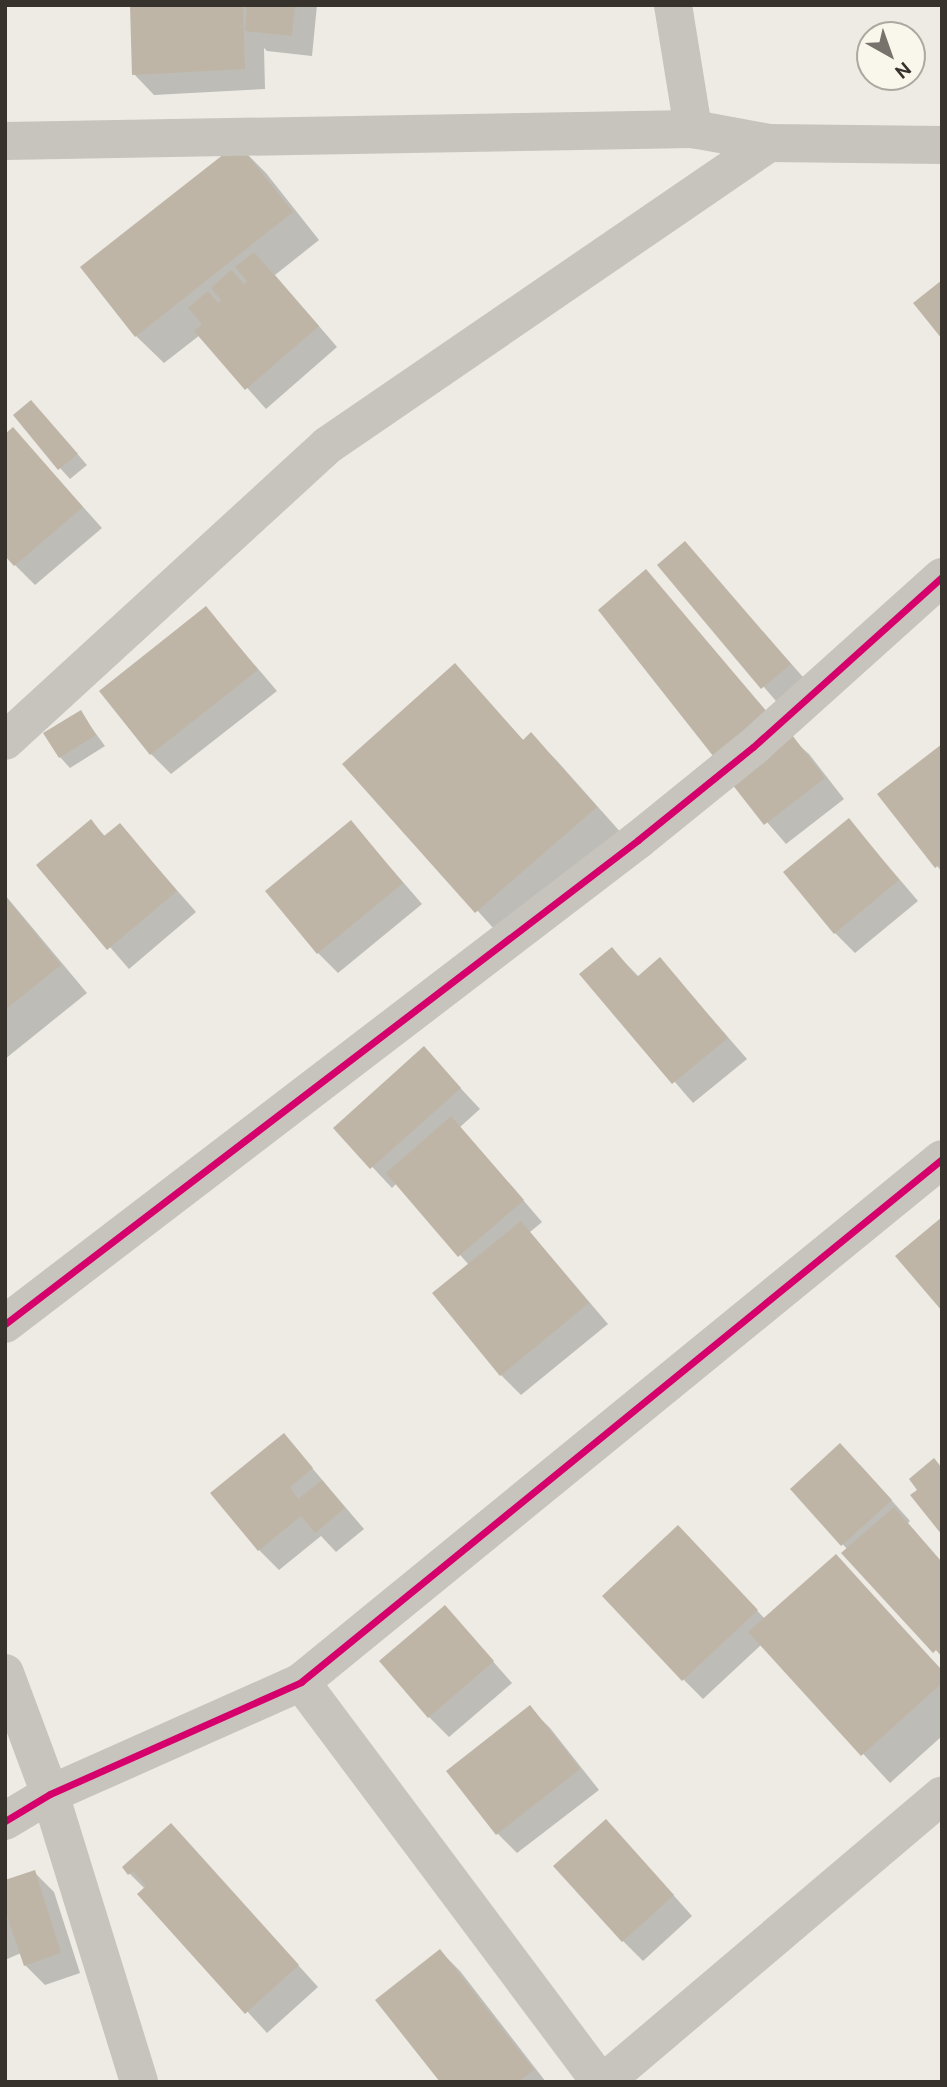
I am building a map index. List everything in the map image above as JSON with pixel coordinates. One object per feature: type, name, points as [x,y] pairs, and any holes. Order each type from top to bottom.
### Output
[{"type":"street","points":[[673,5],[693,130]]},
{"type":"street","points":[[5,141],[693,130],[769,143],[942,145]]},
{"type":"street","points":[[5,741],[328,445],[769,143]]},
{"type":"street","points":[[5,1324],[638,840],[753,747],[942,577]]},
{"type":"street","points":[[5,1821],[50,1794],[301,1682],[942,1159]]},
{"type":"street","points":[[5,1673],[50,1794],[139,2082]]},
{"type":"street","points":[[301,1682],[602,2082],[942,1795]]},
{"type":"building","points":[[130,5],[243,5],[245,69],[132,75]]},
{"type":"building","points":[[247,5],[295,5],[292,36],[245,31]]},
{"type":"building","points":[[238,143],[293,212],[135,337],[80,267]]},
{"type":"building","points":[[254,252],[319,326],[245,390],[194,331],[202,324],[188,308],[208,291],[218,303],[221,300],[211,288],[231,270],[244,284],[247,281],[235,267]]},
{"type":"building","points":[[942,280],[942,339],[913,303]]},
{"type":"building","points":[[31,400],[78,454],[58,470],[13,415]]},
{"type":"building","points":[[13,427],[83,507],[14,566],[5,556],[5,434]]},
{"type":"building","points":[[685,541],[791,664],[761,689],[657,565]]},
{"type":"building","points":[[646,569],[772,718],[717,761],[598,610]]},
{"type":"building","points":[[206,606],[258,670],[150,755],[99,691]]},
{"type":"building","points":[[455,663],[523,740],[531,732],[597,807],[475,913],[342,764]]},
{"type":"building","points":[[81,710],[96,735],[59,758],[43,733]]},
{"type":"building","points":[[789,731],[825,778],[764,825],[728,779]]},
{"type":"building","points":[[942,744],[942,863],[935,868],[877,794]]},
{"type":"building","points":[[849,818],[899,880],[834,934],[783,872]]},
{"type":"building","points":[[91,819],[104,836],[120,823],[177,891],[107,950],[36,865]]},
{"type":"building","points":[[351,820],[403,883],[317,954],[265,891]]},
{"type":"building","points":[[5,896],[61,965],[5,1010]]},
{"type":"building","points":[[612,947],[637,977],[660,957],[728,1038],[672,1084],[579,974]]},
{"type":"building","points":[[424,1046],[461,1088],[370,1169],[333,1128]]},
{"type":"building","points":[[451,1116],[524,1200],[458,1257],[386,1173]]},
{"type":"building","points":[[942,1217],[942,1311],[895,1256]]},
{"type":"building","points":[[521,1221],[589,1303],[500,1376],[432,1293]]},
{"type":"building","points":[[284,1433],[313,1468],[290,1487],[298,1499],[322,1480],[345,1508],[315,1533],[301,1516],[258,1551],[210,1493]]},
{"type":"building","points":[[840,1443],[892,1500],[841,1546],[790,1489]]},
{"type":"building","points":[[934,1458],[942,1468],[942,1535],[910,1495],[917,1490],[909,1479]]},
{"type":"building","points":[[894,1507],[942,1563],[942,1657],[936,1650],[933,1653],[841,1553]]},
{"type":"building","points":[[678,1525],[758,1610],[682,1681],[602,1596]]},
{"type":"building","points":[[836,1554],[942,1671],[942,1683],[861,1756],[748,1632]]},
{"type":"building","points":[[445,1605],[494,1661],[428,1718],[379,1661]]},
{"type":"building","points":[[530,1705],[580,1769],[496,1835],[446,1771]]},
{"type":"building","points":[[606,1819],[674,1895],[622,1942],[553,1866]]},
{"type":"building","points":[[171,1823],[299,1965],[245,2014],[137,1894],[146,1886],[133,1871],[128,1875],[122,1867]]},
{"type":"building","points":[[35,1870],[61,1953],[24,1966],[5,1910],[5,1880]]},
{"type":"building","points":[[440,1949],[534,2070],[518,2082],[440,2082],[375,2000]]},
{"type":"cycle path","points":[[5,1324],[638,840],[753,747],[942,577]]},
{"type":"cycle path","points":[[5,1821],[50,1794],[301,1682],[942,1159]]}]
